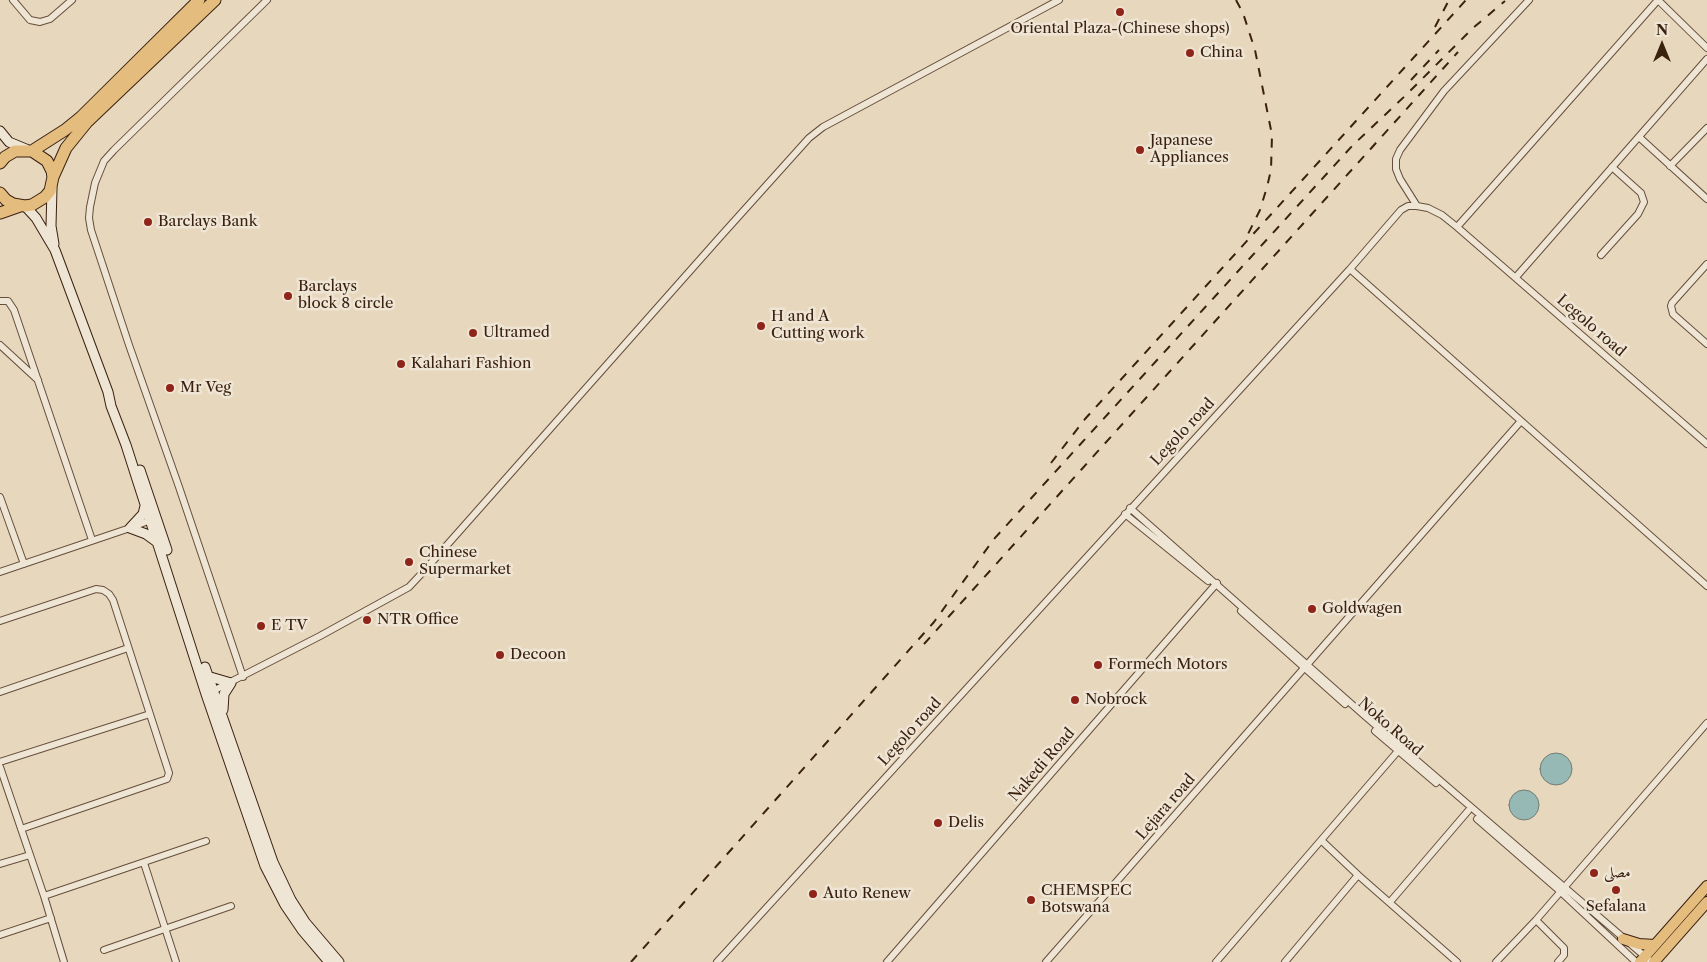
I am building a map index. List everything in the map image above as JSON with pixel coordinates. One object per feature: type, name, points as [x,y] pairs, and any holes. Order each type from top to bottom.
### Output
[{"type":"highway","points":[[0,163],[10,154],[30,150],[66,130],[199,0]]},
{"type":"highway","points":[[0,214],[40,202],[46,197],[66,148],[87,122],[215,0]]},
{"type":"highway","points":[[30,150],[43,156],[47,161],[52,180]]},
{"type":"highway","points":[[0,193],[6,200],[23,206]]},
{"type":"main road","points":[[0,131],[14,145],[30,150]]},
{"type":"main road","points":[[52,180],[51,226],[55,250]]},
{"type":"main road","points":[[23,206],[36,218],[55,250],[108,392],[145,506],[153,519],[159,544],[269,864],[285,905],[302,930],[329,962]]},
{"type":"main road","points":[[108,392],[116,405],[207,676],[210,692],[223,718],[269,864],[305,922],[339,962]]},
{"type":"main road","points":[[145,506],[143,514],[130,528],[146,534],[159,544]]},
{"type":"main road","points":[[207,676],[231,683],[224,694],[223,718]]},
{"type":"main road","points":[[1645,961],[1655,945],[1707,886]]},
{"type":"main road","points":[[1645,961],[1707,902]]},
{"type":"main road","points":[[1624,939],[1639,944],[1655,945]]},
{"type":"street","points":[[12,0],[30,20],[40,22],[50,19],[72,0]]},
{"type":"street","points":[[243,677],[129,345],[93,237],[89,218],[95,183],[104,161],[268,0]]},
{"type":"street","points":[[210,692],[243,677],[400,593],[416,580],[809,138],[823,127],[1059,0]]},
{"type":"street","points":[[1417,206],[1396,170],[1396,159],[1400,150],[1444,91],[1529,0]]},
{"type":"street","points":[[1458,228],[1658,0],[1707,48]]},
{"type":"street","points":[[1516,277],[1707,59]]},
{"type":"street","points":[[1670,166],[1707,128]]},
{"type":"street","points":[[1639,137],[1707,199]]},
{"type":"street","points":[[1601,255],[1638,214],[1644,202],[1641,193],[1612,167]]},
{"type":"street","name":"Legolo road","points":[[717,962],[1350,269],[1401,210],[1408,206],[1428,208],[1442,215],[1707,444]]},
{"type":"street","points":[[1707,264],[1671,306],[1674,314],[1707,344]]},
{"type":"street","points":[[1350,269],[1707,586]]},
{"type":"street","points":[[0,301],[8,301],[14,310],[92,540]]},
{"type":"street","points":[[0,345],[39,381]]},
{"type":"street","name":"Lejara road","points":[[1046,962],[1520,421]]},
{"type":"street","points":[[0,497],[24,564]]},
{"type":"street","points":[[1130,508],[1215,585]]},
{"type":"street","name":"Noko Road","points":[[1125,514],[1215,585],[1398,751],[1645,961]]},
{"type":"street","points":[[0,572],[153,519]]},
{"type":"street","name":"Nakedi Road","points":[[886,962],[1215,585]]},
{"type":"street","points":[[0,621],[96,589],[103,590],[109,594],[113,600],[169,772],[167,779],[21,829]]},
{"type":"street","points":[[0,692],[128,648]]},
{"type":"street","points":[[1306,667],[1562,889],[1624,939],[1645,961]]},
{"type":"street","points":[[0,762],[150,714]]},
{"type":"street","points":[[1496,962],[1536,920],[1707,723]]},
{"type":"street","points":[[1216,962],[1398,751]]},
{"type":"street","points":[[0,767],[44,896],[64,962]]},
{"type":"street","points":[[1390,902],[1468,811]]},
{"type":"street","points":[[44,896],[206,840]]},
{"type":"street","points":[[1322,841],[1457,962]]},
{"type":"street","points":[[0,864],[30,855]]},
{"type":"street","points":[[144,863],[176,962]]},
{"type":"street","points":[[1285,962],[1358,875]]},
{"type":"street","points":[[104,950],[231,906]]},
{"type":"street","points":[[0,935],[51,918]]},
{"type":"street","points":[[1536,920],[1564,948],[1564,956],[1558,962]]},
{"type":"water","points":[[1556,753],[1567,758],[1572,769],[1567,780],[1556,785],[1545,780],[1540,769],[1545,758]]},
{"type":"water","points":[[1524,790],[1535,794],[1539,805],[1535,816],[1524,820],[1513,816],[1509,805],[1513,794]]},
{"type":"railway","points":[[1236,0],[1243,13],[1255,50],[1272,135],[1271,170],[1267,187],[1260,210],[1248,234]]},
{"type":"railway","points":[[1435,27],[1449,0]]},
{"type":"railway","points":[[1051,463],[1085,419],[1466,0]]},
{"type":"railway","points":[[631,962],[934,622],[994,539],[1353,145],[1473,28],[1505,1]]},
{"type":"railway","points":[[1411,80],[1439,50]]},
{"type":"railway","points":[[924,644],[1458,52]]},
{"type":"place","name":"Oriental Plaza-(Chinese shops)","points":[[1120,12]]},
{"type":"place","name":"China","points":[[1190,53]]},
{"type":"place","name":"Japanese Appliances","points":[[1140,150]]},
{"type":"place","name":"Barclays Bank","points":[[148,222]]},
{"type":"place","name":"Barclays block 8 circle","points":[[288,296]]},
{"type":"place","name":"H and A Cutting work","points":[[761,326]]},
{"type":"place","name":"Ultramed","points":[[473,333]]},
{"type":"place","name":"Kalahari Fashion","points":[[401,364]]},
{"type":"place","name":"Mr Veg","points":[[170,388]]},
{"type":"place","name":"Chinese Supermarket","points":[[409,562]]},
{"type":"place","name":"Goldwagen","points":[[1312,609]]},
{"type":"place","name":"NTR Office","points":[[367,620]]},
{"type":"place","name":"E TV","points":[[261,626]]},
{"type":"place","name":"Decoon","points":[[500,655]]},
{"type":"place","name":"Formech Motors","points":[[1098,665]]},
{"type":"place","name":"Nobrock","points":[[1075,700]]},
{"type":"place","name":"Delis","points":[[938,823]]},
{"type":"place","name":"مصلى","points":[[1594,873]]},
{"type":"place","name":"Sefalana","points":[[1616,890]]},
{"type":"place","name":"Auto Renew","points":[[813,894]]},
{"type":"place","name":"CHEMSPEC Botswana","points":[[1031,900]]}]
